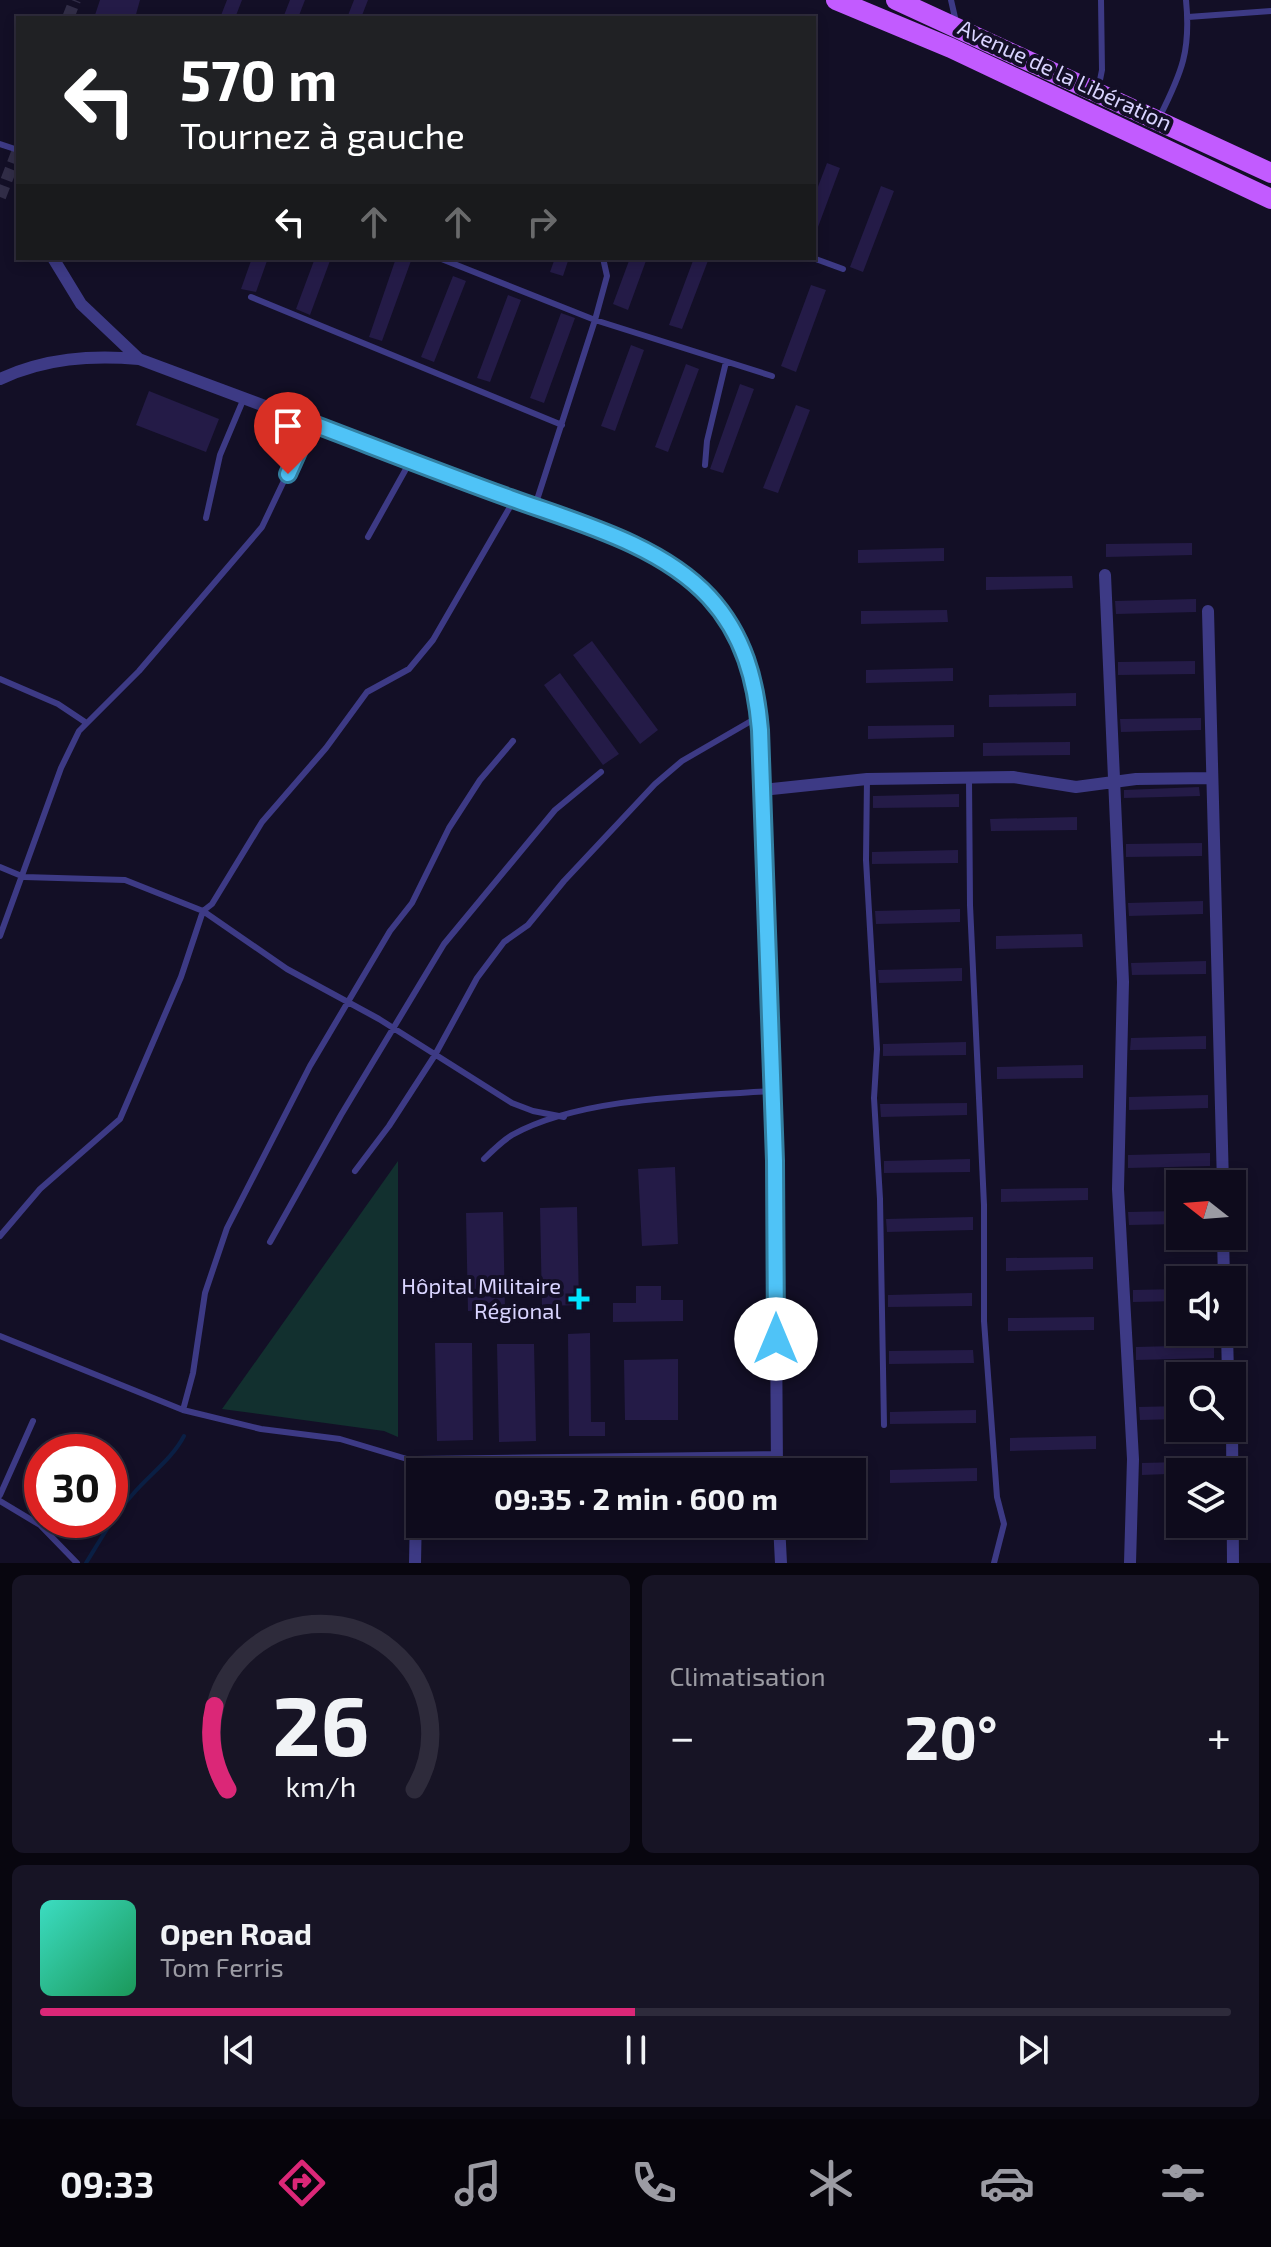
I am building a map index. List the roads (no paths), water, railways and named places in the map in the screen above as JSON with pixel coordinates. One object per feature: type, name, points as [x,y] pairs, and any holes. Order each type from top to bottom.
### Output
[{"type":"main road","name":"Avenue de la Libération","points":[[836,0],[951,48],[1271,199]]},
{"type":"main road","name":"Avenue de la Libération","points":[[896,0],[1098,90],[1271,173]]},
{"type":"street","points":[[54,260],[81,304],[139,359]]},
{"type":"street","points":[[0,379],[29,368],[77,357],[139,359],[535,506],[661,560],[709,597],[741,644],[751,669],[759,716],[773,1091],[777,1457],[705,1458]]},
{"type":"street","points":[[1105,575],[1123,982],[1118,1189],[1133,1459],[1130,1563]]},
{"type":"street","points":[[1208,611],[1223,1170]]},
{"type":"street","points":[[762,790],[867,779],[1013,777],[1076,787],[1136,779],[1211,778]]},
{"type":"street","points":[[1232,1442],[1233,1563]]},
{"type":"street","points":[[415,1538],[415,1563]]},
{"type":"street","points":[[780,1538],[781,1563]]},
{"type":"lane","points":[[951,0],[957,26]]},
{"type":"lane","points":[[1098,90],[1102,70],[1101,0]]},
{"type":"lane","points":[[1158,119],[1182,71],[1189,45],[1186,0]]},
{"type":"lane","points":[[1188,17],[1271,11]]},
{"type":"lane","points":[[816,259],[843,269]]},
{"type":"lane","points":[[444,260],[595,320],[772,376]]},
{"type":"lane","points":[[535,506],[595,320],[607,276],[603,260]]},
{"type":"lane","points":[[251,297],[562,425]]},
{"type":"lane","points":[[705,465],[707,441],[726,362]]},
{"type":"lane","points":[[206,518],[220,455],[244,398]]},
{"type":"lane","points":[[0,936],[24,877],[61,768],[85,722],[139,671],[262,527],[311,423]]},
{"type":"lane","points":[[368,537],[411,460]]},
{"type":"lane","points":[[0,1236],[40,1189],[120,1119],[181,977],[203,911],[212,904],[262,822],[326,748],[367,692],[409,669],[433,640],[514,500]]},
{"type":"lane","points":[[0,679],[58,704],[85,722]]},
{"type":"lane","points":[[355,1171],[435,1055],[477,978],[504,942],[528,925],[564,881],[627,818],[642,797],[682,761],[759,716]]},
{"type":"lane","points":[[183,1410],[193,1373],[205,1293],[227,1228],[310,1066],[390,931],[412,903],[449,828],[480,780],[513,741]]},
{"type":"lane","points":[[270,1242],[341,1115],[444,944],[495,879],[566,798],[601,772]]},
{"type":"lane","points":[[867,779],[866,860],[877,1049],[874,1098],[880,1199],[884,1425]]},
{"type":"lane","points":[[969,779],[970,905],[984,1205],[984,1321],[997,1497],[1004,1524],[994,1563]]},
{"type":"lane","points":[[0,867],[24,877],[125,880],[203,911],[275,962],[348,1005],[379,1019],[512,1103],[564,1117]]},
{"type":"lane","points":[[484,1159],[510,1136],[564,1117],[646,1101],[773,1091]]},
{"type":"lane","points":[[0,1336],[183,1410],[261,1429],[340,1439],[406,1459]]},
{"type":"lane","points":[[0,1346],[11,1343]]},
{"type":"lane","points":[[0,1495],[33,1421]]},
{"type":"lane","points":[[0,1501],[40,1525],[77,1563]]},
{"type":"waterway","points":[[86,1563],[120,1510],[184,1436]]},
{"type":"tunnel","points":[[69,16],[75,0]]},
{"type":"tunnel","points":[[0,197],[16,155]]},
{"type":"place","name":"Hôpital Militaire Régional","points":[[579,1299]]}]
